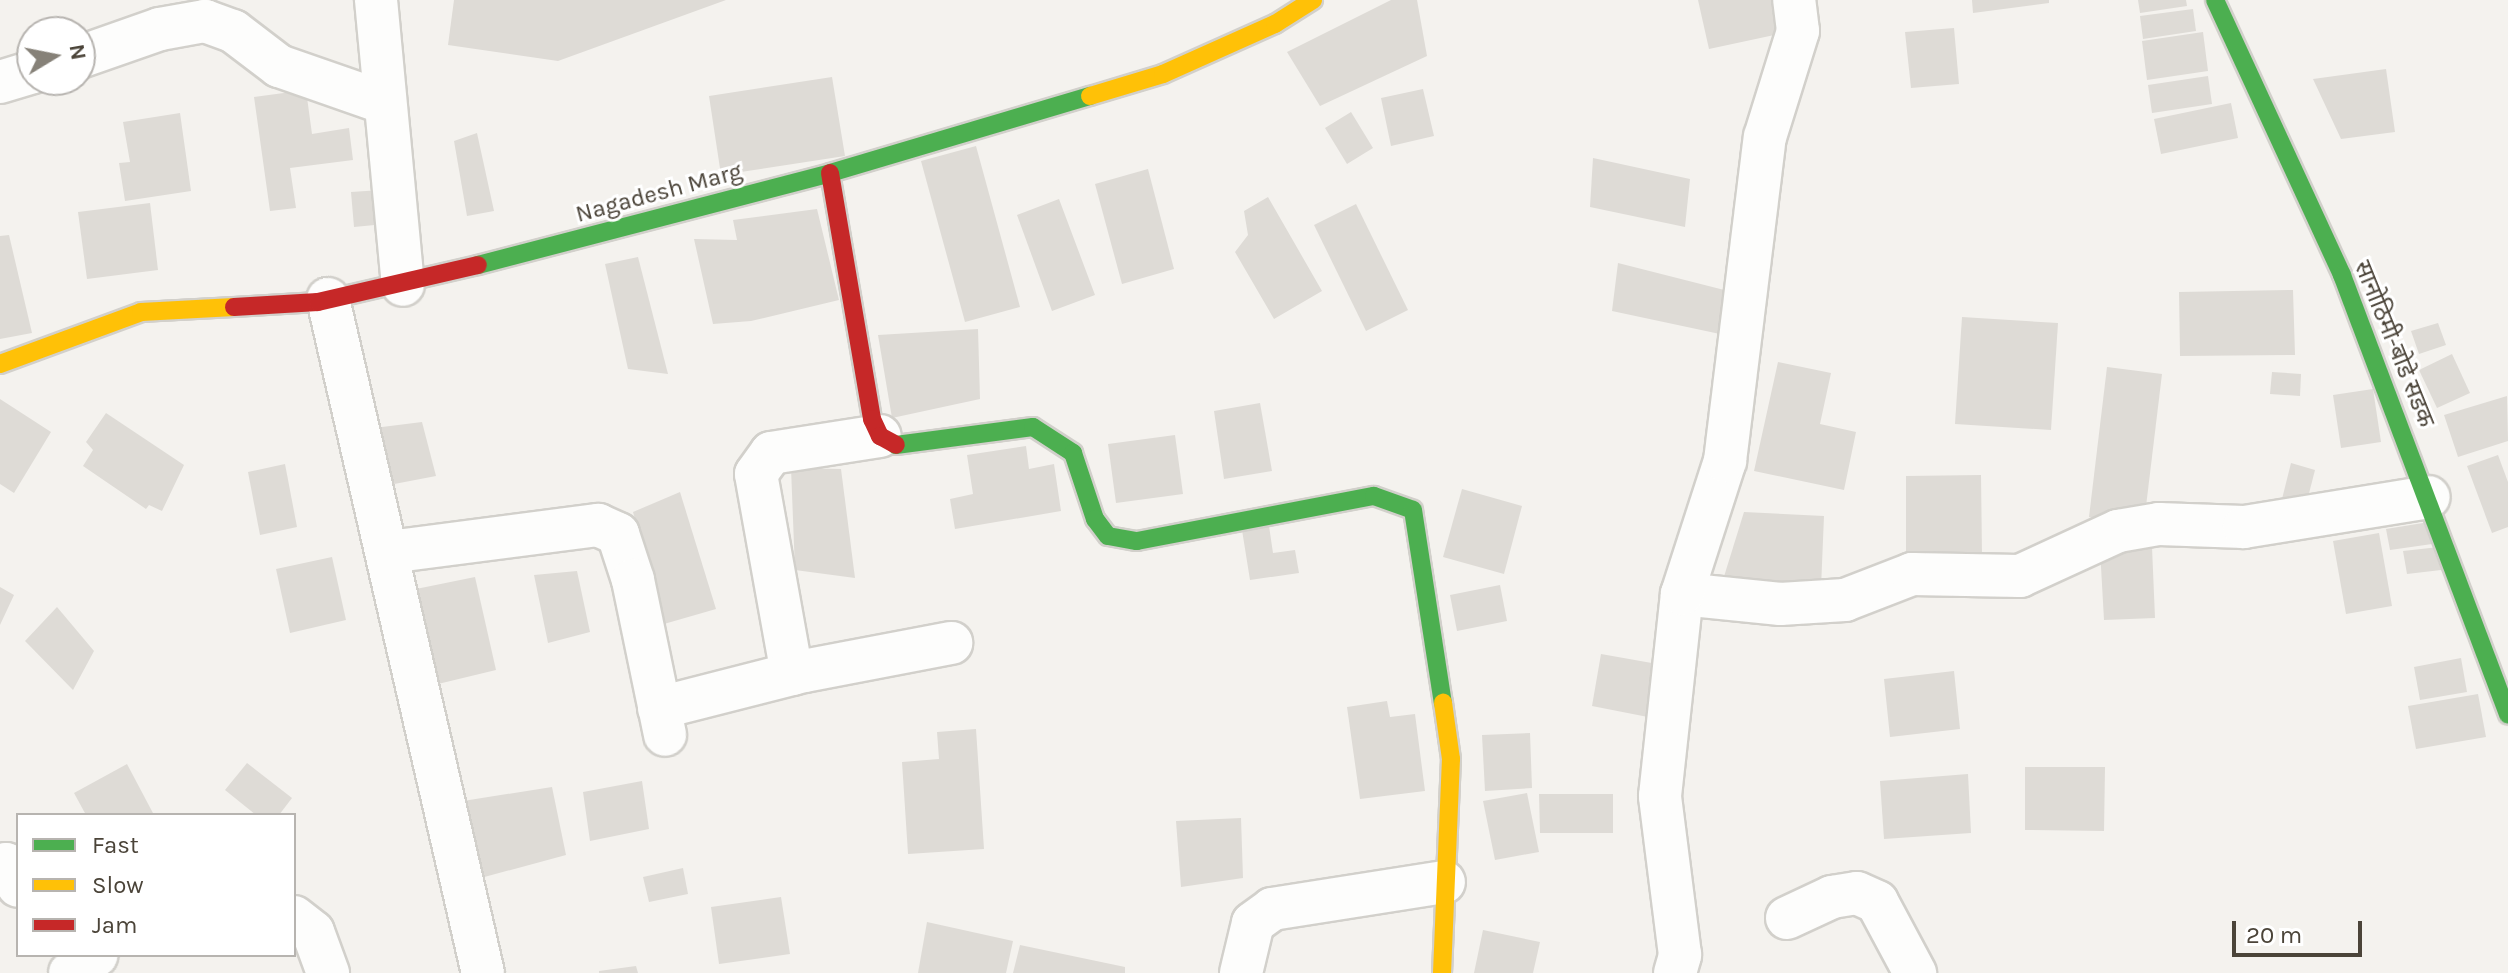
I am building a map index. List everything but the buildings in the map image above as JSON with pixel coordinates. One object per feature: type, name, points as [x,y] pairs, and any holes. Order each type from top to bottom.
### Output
[{"type":"street","points":[[376,0],[403,285]]},
{"type":"street","name":"Nagadesh Marg","points":[[0,364],[141,312],[328,299],[403,285],[830,173],[1163,74],[1275,24],[1313,0]]},
{"type":"street","points":[[1675,973],[1680,955],[1660,796],[1682,594],[1725,461],[1765,137],[1798,31],[1794,0]]},
{"type":"street","name":"सानोठिमी-बोडे सडक","points":[[2215,0],[2342,275],[2429,497],[2508,715]]},
{"type":"street","points":[[96,51],[160,29],[205,21],[233,31],[279,66],[385,103]]},
{"type":"street","points":[[830,173],[872,419],[880,436],[894,445],[918,445],[1033,427],[1073,453],[1095,519],[1108,536],[1137,541],[1374,496],[1413,510],[1451,759],[1442,973]]},
{"type":"street","points":[[328,299],[389,552],[447,831],[483,973]]},
{"type":"street","points":[[792,674],[756,474],[771,453],[880,436]]},
{"type":"street","points":[[1682,594],[1780,604],[1845,600],[1912,574],[2020,576],[2118,531],[2159,524],[2244,527],[2429,497]]},
{"type":"street","points":[[389,552],[598,525],[618,534],[633,580],[662,721],[792,674],[951,643]]},
{"type":"street","points":[[0,868],[6,864],[16,882]]},
{"type":"street","points":[[1241,973],[1253,923],[1272,909],[1444,882]]},
{"type":"street","points":[[1787,918],[1832,897],[1857,893],[1877,902],[1915,973]]},
{"type":"street","points":[[296,919],[313,932],[328,973]]},
{"type":"street","points":[[68,973],[94,957]]},
{"type":"traffic: fast","points":[[2215,0],[2342,275],[2508,715]]},
{"type":"traffic: fast","points":[[478,265],[830,173],[1090,96]]},
{"type":"traffic: fast","points":[[896,445],[1033,427],[1073,453],[1095,519],[1108,536],[1137,541],[1374,496],[1413,510],[1443,703]]},
{"type":"traffic: slow","points":[[1090,96],[1163,74],[1275,24],[1313,0]]},
{"type":"traffic: slow","points":[[0,364],[141,312],[234,307]]},
{"type":"traffic: slow","points":[[1442,973],[1451,759],[1443,703]]},
{"type":"traffic: jam","points":[[830,173],[872,419],[880,436],[896,445]]},
{"type":"traffic: jam","points":[[234,307],[318,302],[478,265]]}]
